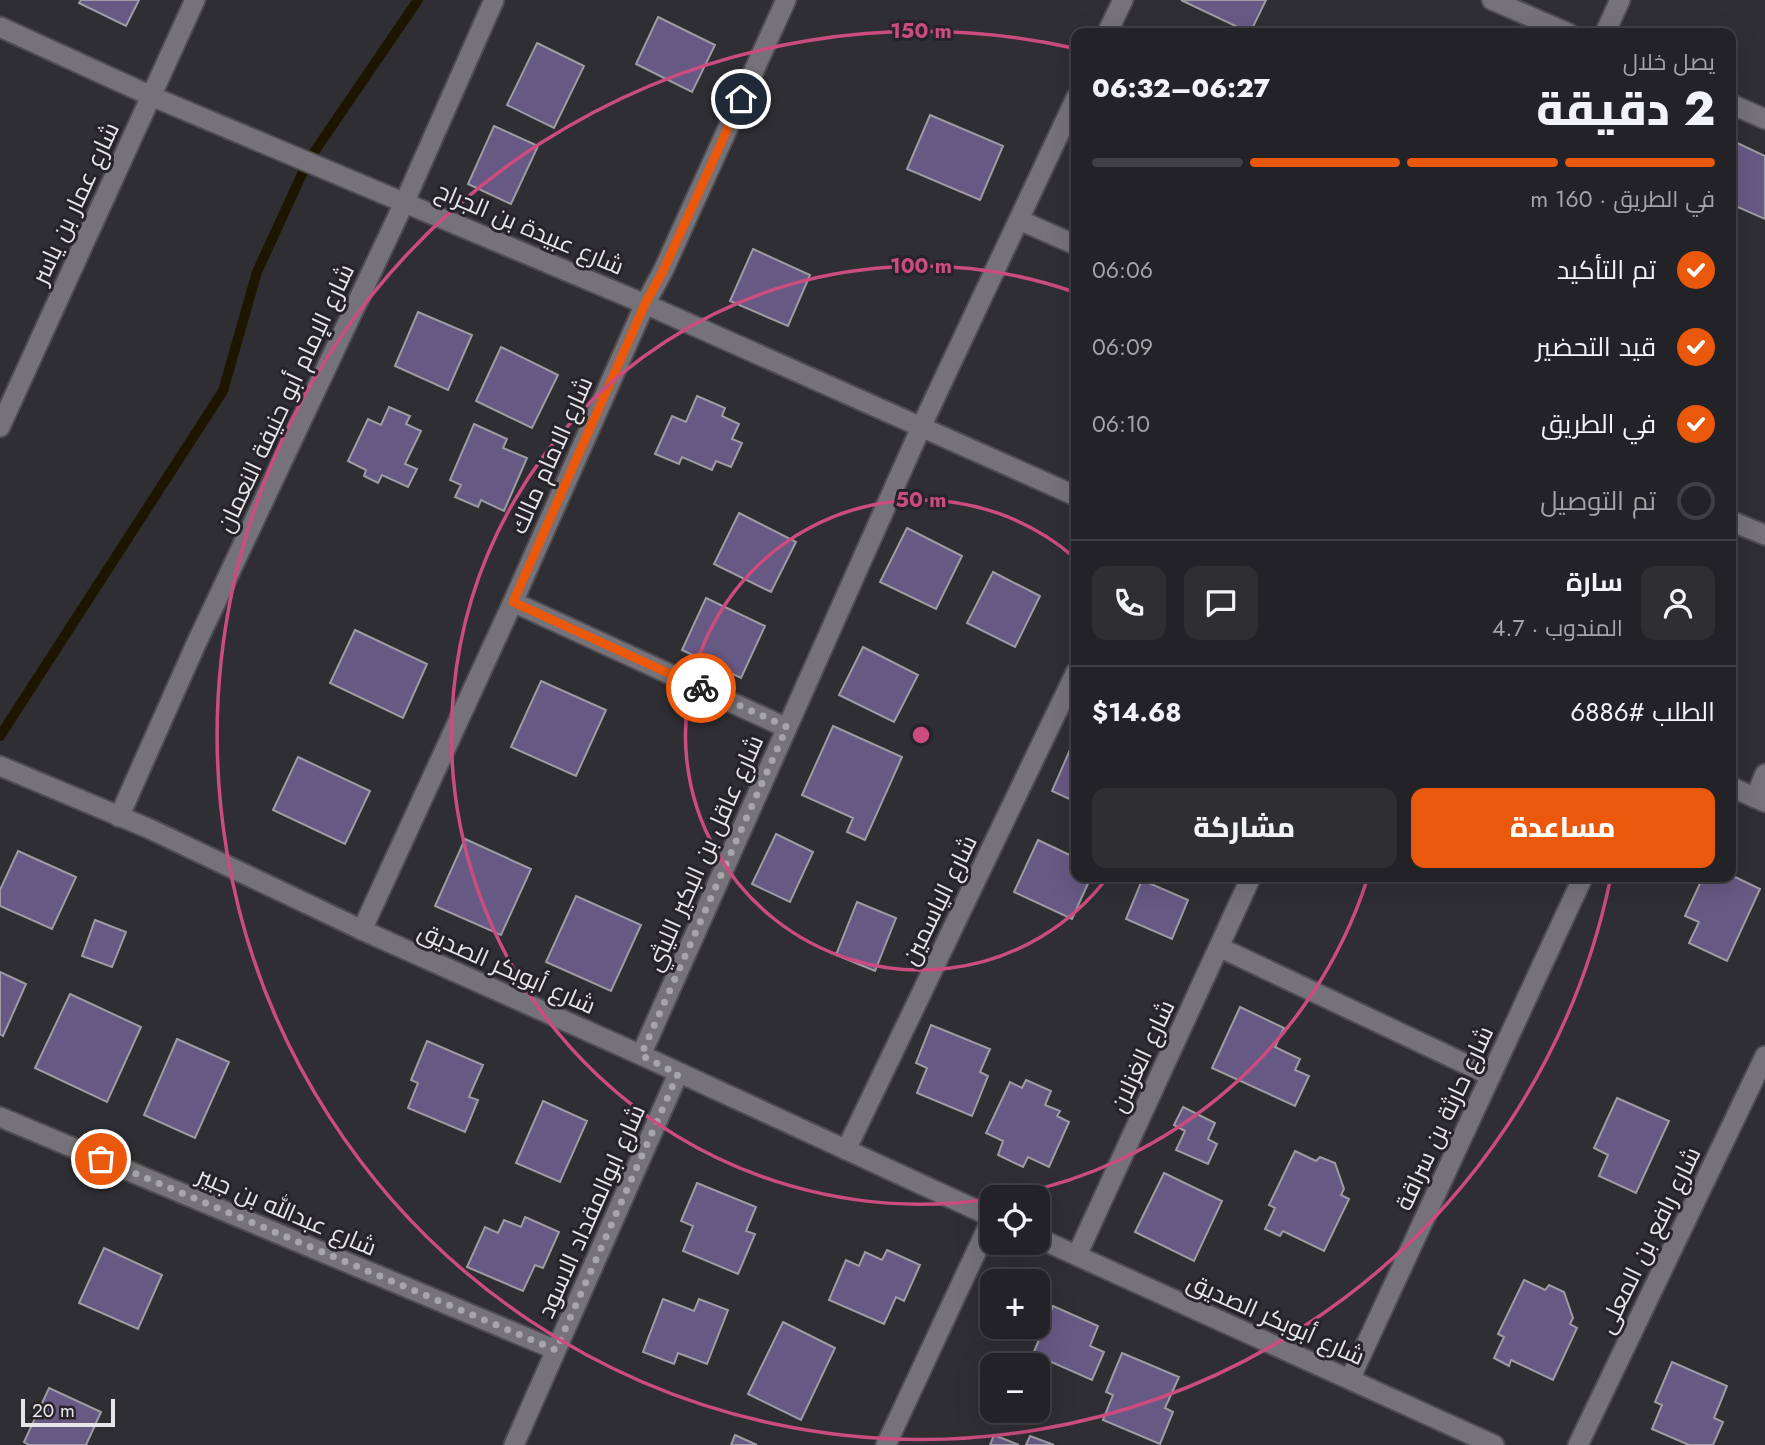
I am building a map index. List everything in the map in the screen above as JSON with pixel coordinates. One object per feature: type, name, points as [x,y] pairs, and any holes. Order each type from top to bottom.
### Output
[{"type":"street","name":"شارع عمار بن ياسر","points":[[0,427],[195,0]]},
{"type":"street","name":"شارع الإمام أبو حنيفة النعمان","points":[[119,817],[196,644],[405,201],[494,0]]},
{"type":"street","name":"شارع الامام مالك","points":[[362,930],[513,602],[645,304],[663,271],[786,0]]},
{"type":"street","points":[[1109,28],[1123,0]]},
{"type":"street","points":[[1492,0],[1552,28]]},
{"type":"street","points":[[1607,28],[1620,0]]},
{"type":"street","name":"شارع عبيدة بن الجراح","points":[[0,27],[151,96],[645,304],[1071,494]]},
{"type":"street","points":[[1736,106],[1765,119]]},
{"type":"street","name":"شارع عاقل بن البكير الليثي","points":[[641,1055],[921,427],[1071,109]]},
{"type":"street","points":[[1018,220],[1071,243]]},
{"type":"street","points":[[1736,523],[1765,535]]},
{"type":"street","points":[[513,602],[787,727]]},
{"type":"street","name":"شارع الياسمين","points":[[846,1150],[1071,682]]},
{"type":"street","name":"شارع أبوبكر الصديق","points":[[0,766],[150,829],[362,930],[641,1055],[980,1212]]},
{"type":"street","points":[[1736,789],[1760,800],[1765,774]]},
{"type":"street","name":"شارع الغزلان","points":[[1077,1255],[1249,882]]},
{"type":"street","name":"شارع حارثة بن سراقة","points":[[1350,1379],[1581,882]]},
{"type":"street","points":[[1219,947],[1491,1076]]},
{"type":"street","name":"شارع رافع بن المعلى","points":[[1577,1445],[1765,1056]]},
{"type":"street","name":"شارع ابوالمقداد الاسود","points":[[514,1445],[678,1074]]},
{"type":"street","name":"شارع عبدالله بن جبير","points":[[0,1117],[556,1350]]},
{"type":"street","name":"شارع أبوبكر الصديق","points":[[1050,1243],[1494,1445]]},
{"type":"street","points":[[886,1445],[980,1244]]},
{"type":"building","points":[[81,0],[139,0],[126,26],[79,3]]},
{"type":"building","points":[[1181,0],[1266,0],[1252,28],[1240,28]]},
{"type":"building","points":[[658,17],[715,45],[692,92],[636,64]]},
{"type":"building","points":[[537,43],[584,66],[554,128],[507,105]]},
{"type":"building","points":[[930,115],[1003,146],[980,200],[907,169]]},
{"type":"building","points":[[494,126],[538,146],[511,204],[468,184]]},
{"type":"building","points":[[1736,142],[1765,156],[1765,219],[1736,206]]},
{"type":"building","points":[[753,249],[810,275],[788,326],[730,301]]},
{"type":"building","points":[[418,312],[472,335],[448,390],[395,366]]},
{"type":"building","points":[[501,347],[558,375],[532,428],[476,401]]},
{"type":"building","points":[[697,396],[725,408],[722,416],[739,424],[732,439],[742,443],[731,467],[716,461],[712,470],[682,457],[679,464],[655,454],[672,416],[686,422]]},
{"type":"building","points":[[389,407],[410,416],[406,424],[421,431],[405,464],[417,469],[408,487],[382,475],[378,483],[364,476],[366,470],[348,461],[368,419],[381,425]]},
{"type":"building","points":[[474,424],[507,439],[503,448],[527,458],[504,511],[481,500],[478,507],[455,497],[461,485],[450,480]]},
{"type":"building","points":[[739,513],[796,542],[771,592],[714,564]]},
{"type":"building","points":[[907,528],[962,556],[936,609],[880,582]]},
{"type":"building","points":[[993,572],[1040,596],[1015,647],[967,623]]},
{"type":"building","points":[[706,598],[765,626],[741,678],[682,650]]},
{"type":"building","points":[[355,630],[427,664],[403,718],[330,683]]},
{"type":"building","points":[[863,647],[918,675],[894,722],[839,695]]},
{"type":"building","points":[[541,681],[606,710],[576,776],[511,747]]},
{"type":"building","points":[[833,726],[902,757],[865,840],[847,832],[853,818],[802,795]]},
{"type":"building","points":[[1071,747],[1071,800],[1052,791]]},
{"type":"building","points":[[298,757],[370,791],[345,844],[273,810]]},
{"type":"building","points":[[776,834],[813,852],[790,902],[752,884]]},
{"type":"building","points":[[465,839],[531,869],[501,935],[435,906]]},
{"type":"building","points":[[1038,840],[1071,856],[1071,882],[1089,882],[1072,919],[1014,892]]},
{"type":"building","points":[[18,851],[76,877],[52,929],[0,906],[0,890]]},
{"type":"building","points":[[1736,877],[1760,889],[1727,961],[1689,943],[1699,922],[1685,916],[1701,882],[1736,882]]},
{"type":"building","points":[[1141,882],[1188,900],[1172,939],[1126,919]]},
{"type":"building","points":[[576,896],[641,925],[611,991],[546,962]]},
{"type":"building","points":[[857,902],[896,918],[875,971],[836,955]]},
{"type":"building","points":[[95,920],[126,932],[112,967],[82,956]]},
{"type":"building","points":[[0,972],[26,984],[3,1036],[0,1034]]},
{"type":"building","points":[[70,994],[141,1027],[107,1102],[35,1068]]},
{"type":"building","points":[[1240,1007],[1284,1028],[1275,1047],[1300,1059],[1295,1070],[1309,1076],[1295,1106],[1212,1068]]},
{"type":"building","points":[[931,1025],[990,1049],[980,1072],[988,1076],[972,1116],[917,1093],[927,1068],[916,1063]]},
{"type":"building","points":[[177,1039],[229,1062],[195,1138],[144,1115]]},
{"type":"building","points":[[427,1041],[483,1065],[469,1097],[478,1100],[465,1132],[408,1108],[418,1083],[411,1080]]},
{"type":"building","points":[[1026,1080],[1051,1091],[1045,1105],[1060,1111],[1057,1116],[1069,1122],[1049,1167],[1028,1157],[1023,1167],[998,1155],[1003,1141],[986,1133],[1010,1082],[1022,1088]]},
{"type":"building","points":[[1617,1098],[1669,1121],[1636,1193],[1599,1176],[1608,1155],[1594,1148]]},
{"type":"building","points":[[543,1101],[587,1121],[560,1182],[516,1163]]},
{"type":"building","points":[[1183,1107],[1215,1123],[1208,1139],[1217,1144],[1208,1164],[1176,1150],[1185,1131],[1174,1125]]},
{"type":"building","points":[[1295,1151],[1316,1161],[1320,1157],[1335,1163],[1344,1189],[1341,1195],[1349,1199],[1324,1251],[1283,1231],[1280,1236],[1265,1229],[1275,1208],[1269,1205]]},
{"type":"building","points":[[1164,1173],[1222,1201],[1194,1261],[1135,1232]]},
{"type":"building","points":[[697,1183],[756,1207],[746,1231],[755,1234],[738,1274],[683,1251],[693,1226],[681,1221]]},
{"type":"building","points":[[525,1217],[559,1232],[543,1268],[535,1265],[523,1291],[467,1267],[485,1227],[498,1233],[504,1220],[521,1227]]},
{"type":"building","points":[[104,1248],[162,1275],[138,1329],[79,1303]]},
{"type":"building","points":[[887,1250],[920,1265],[904,1301],[896,1297],[884,1324],[829,1300],[846,1260],[859,1266],[865,1252],[882,1260]]},
{"type":"building","points":[[1524,1280],[1545,1290],[1549,1285],[1564,1292],[1573,1318],[1570,1324],[1577,1328],[1553,1380],[1511,1360],[1509,1366],[1494,1358],[1504,1337],[1498,1334]]},
{"type":"building","points":[[663,1299],[694,1311],[699,1299],[728,1310],[707,1364],[678,1353],[674,1364],[643,1352]]},
{"type":"building","points":[[1053,1306],[1098,1326],[1090,1346],[1104,1352],[1092,1380],[1050,1361],[1050,1353],[1033,1353],[1039,1339],[1050,1339],[1050,1313]]},
{"type":"building","points":[[783,1322],[835,1348],[801,1420],[748,1394]]},
{"type":"building","points":[[1122,1353],[1179,1377],[1165,1408],[1173,1412],[1160,1444],[1103,1420],[1113,1395],[1106,1392]]},
{"type":"building","points":[[1672,1362],[1727,1386],[1714,1418],[1723,1422],[1713,1445],[1689,1445],[1652,1429],[1662,1405],[1655,1402]]},
{"type":"building","points":[[49,1388],[101,1412],[86,1445],[29,1445],[24,1442]]},
{"type":"building","points":[[735,1435],[757,1445],[731,1445]]},
{"type":"building","points":[[994,1435],[1019,1445],[990,1445]]},
{"type":"building","points":[[1030,1436],[1054,1445],[1026,1445]]},
{"type":"waterway","points":[[0,736],[223,391],[257,272],[308,161],[418,0]]},
{"type":"way so far","points":[[101,1159],[556,1350],[678,1074],[641,1055],[787,727],[701,688]]},
{"type":"route","points":[[701,688],[513,602],[645,304],[663,271],[741,99]]}]
